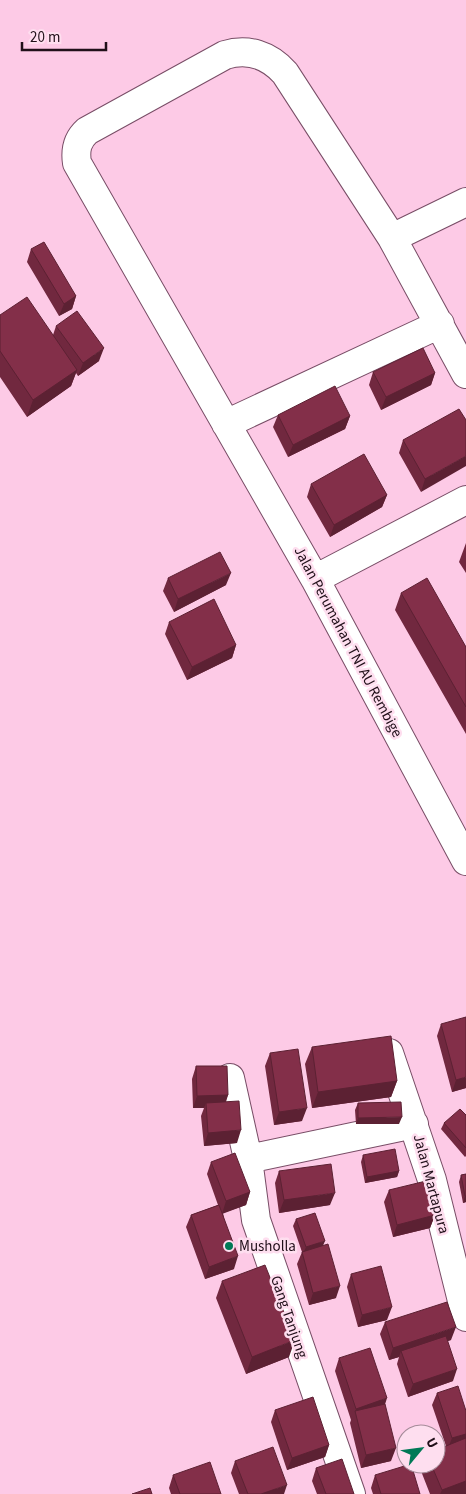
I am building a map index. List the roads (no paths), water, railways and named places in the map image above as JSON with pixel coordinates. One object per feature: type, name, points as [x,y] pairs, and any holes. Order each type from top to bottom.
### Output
[{"type":"street","name":"Jalan Perumahan TNI AU Rembige","points":[[440,324],[392,238],[286,73],[273,62],[258,54],[241,52],[225,55],[84,134],[77,145],[77,163],[315,579],[466,861]]},
{"type":"street","points":[[392,238],[466,202]]},
{"type":"street","points":[[226,424],[440,324],[466,374]]},
{"type":"street","points":[[315,579],[466,500]]},
{"type":"street","name":"Jalan Martapura","points":[[389,1053],[432,1180],[466,1317]]},
{"type":"street","name":"Gang Tanjung","points":[[230,1078],[248,1159],[256,1220],[351,1494]]},
{"type":"street","points":[[248,1159],[414,1124]]},
{"type":"place","name":"Musholla","points":[[229,1246]]}]
